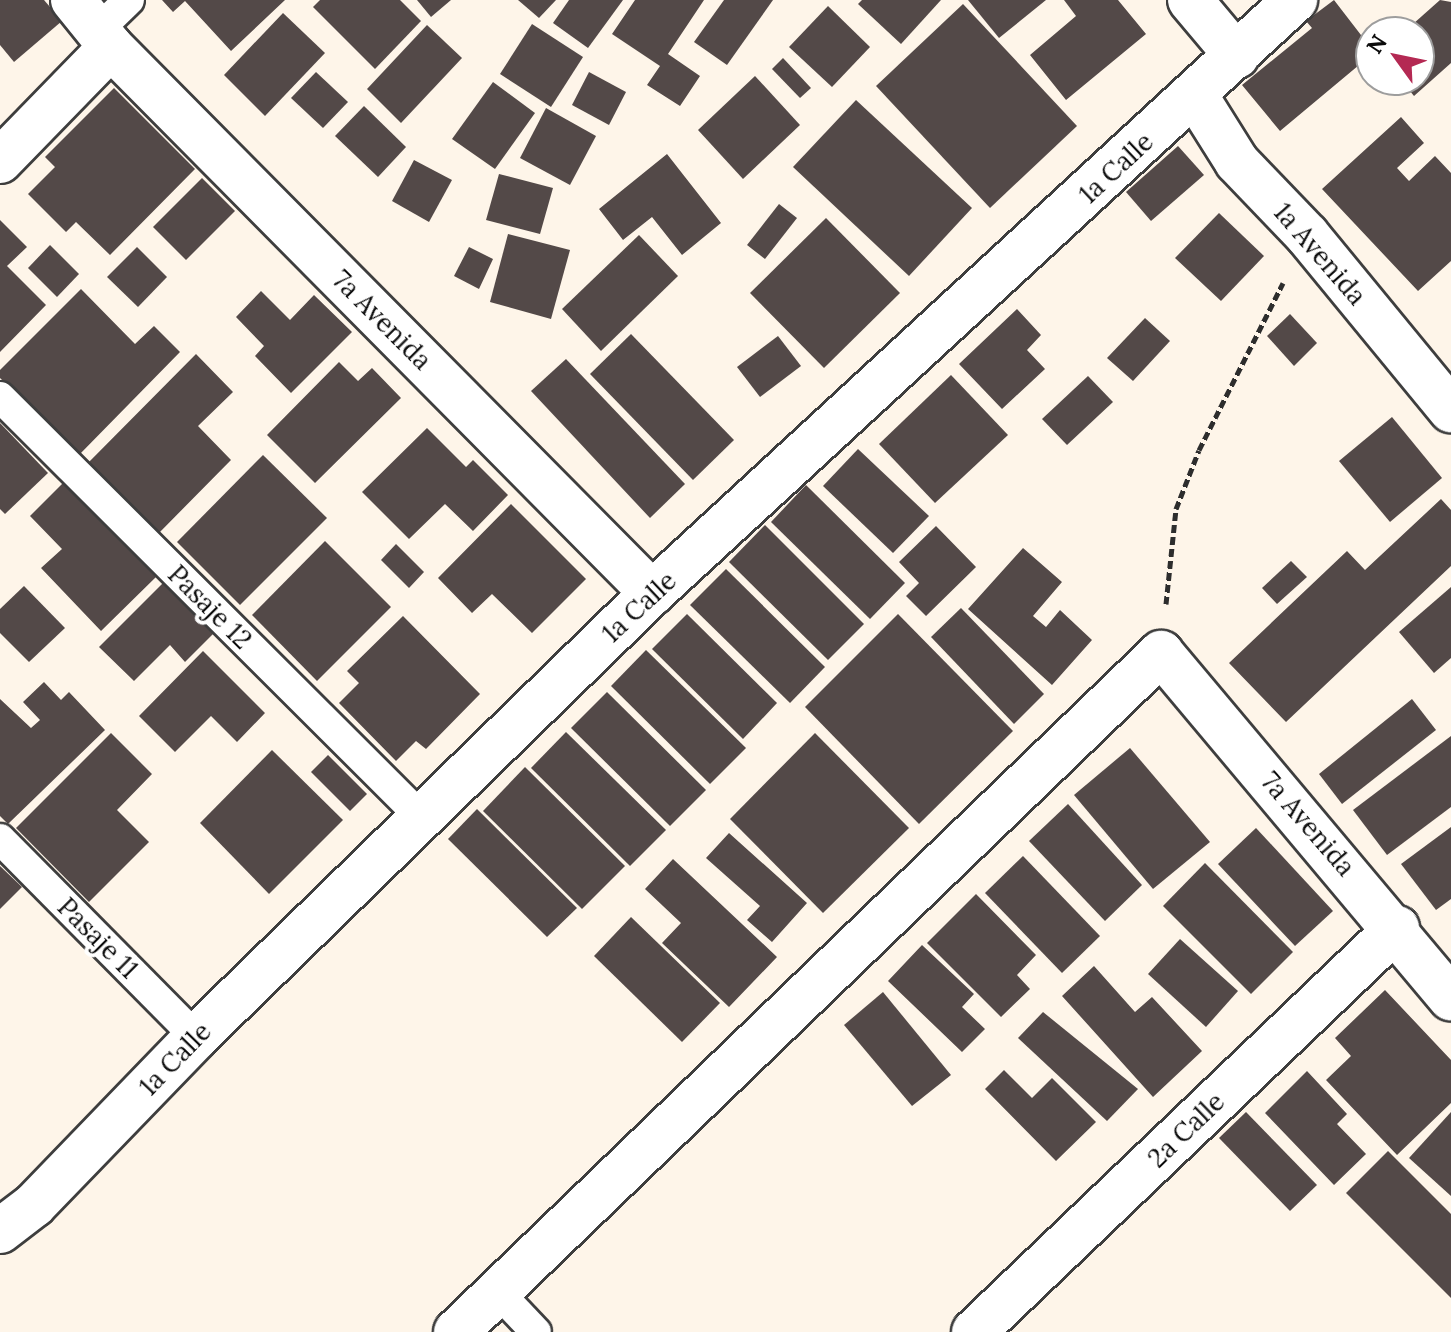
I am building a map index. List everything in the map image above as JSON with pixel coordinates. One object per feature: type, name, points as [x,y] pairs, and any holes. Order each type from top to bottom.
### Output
[{"type":"street","points":[[1190,0],[1237,56]]},
{"type":"street","name":"1a Calle","points":[[0,1231],[34,1205],[196,1037],[652,593],[1295,0]]},
{"type":"street","points":[[0,161],[94,26]]},
{"type":"street","name":"7a Avenida","points":[[94,26],[652,593]]},
{"type":"street","name":"1a Avenida","points":[[1195,95],[1237,162],[1307,235],[1451,410]]},
{"type":"street","points":[[456,1332],[1161,653]]},
{"type":"street","name":"7a Avenida","points":[[1161,653],[1397,928],[1451,999]]},
{"type":"street","name":"2a Calle","points":[[974,1332],[1397,928]]},
{"type":"lane","points":[[94,26],[129,0]]},
{"type":"lane","name":"Pasaje 12","points":[[0,397],[420,816]]},
{"type":"lane","name":"Pasaje 11","points":[[0,839],[196,1037]]},
{"type":"lane","points":[[498,1292],[536,1332]]},
{"type":"path","points":[[1161,653],[1176,509],[1199,450],[1307,235]]},
{"type":"building","points":[[0,0],[44,0],[62,21],[14,62],[0,45]]},
{"type":"building","points":[[162,0],[285,0],[231,51],[185,1],[173,12]]},
{"type":"building","points":[[320,0],[400,0],[421,21],[375,69],[313,7]]},
{"type":"building","points":[[417,0],[451,0],[431,17]]},
{"type":"building","points":[[518,0],[556,0],[539,18]]},
{"type":"building","points":[[569,0],[623,0],[588,48],[553,23]]},
{"type":"building","points":[[635,0],[704,0],[668,54],[700,76],[680,106],[647,85],[660,66],[612,34]]},
{"type":"building","points":[[724,0],[773,0],[727,65],[694,42]]},
{"type":"building","points":[[862,0],[941,0],[901,44],[858,4]]},
{"type":"building","points":[[968,0],[1046,0],[999,38]]},
{"type":"building","points":[[1064,0],[1118,0],[1146,34],[1066,100],[1030,55],[1076,16]]},
{"type":"building","points":[[1334,0],[1355,27],[1355,68],[1280,131],[1242,85],[1312,28],[1306,21]]},
{"type":"building","points":[[1440,0],[1451,2],[1451,63],[1435,77],[1435,16],[1422,16]]},
{"type":"building","points":[[963,4],[1077,126],[990,208],[876,86]]},
{"type":"building","points":[[828,6],[870,47],[832,87],[789,47]]},
{"type":"building","points":[[283,13],[325,53],[265,116],[224,75]]},
{"type":"building","points":[[532,24],[583,57],[551,107],[500,74]]},
{"type":"building","points":[[427,25],[462,58],[401,123],[367,89]]},
{"type":"building","points":[[783,58],[811,88],[800,98],[772,69]]},
{"type":"building","points":[[316,72],[348,102],[323,128],[291,98]]},
{"type":"building","points":[[589,72],[626,92],[609,125],[572,105]]},
{"type":"building","points":[[755,76],[800,125],[743,179],[698,130]]},
{"type":"building","points":[[493,82],[535,113],[495,169],[452,139]]},
{"type":"building","points":[[114,88],[195,169],[110,255],[76,222],[66,232],[28,194],[55,167],[45,157]]},
{"type":"building","points":[[856,100],[972,208],[909,276],[793,167]]},
{"type":"building","points":[[364,106],[406,147],[378,177],[335,136]]},
{"type":"building","points":[[546,108],[596,136],[570,185],[520,158]]},
{"type":"building","points":[[1401,117],[1424,143],[1397,168],[1409,181],[1435,156],[1451,173],[1451,261],[1418,291],[1322,189]]},
{"type":"building","points":[[1178,146],[1204,175],[1151,221],[1126,192]]},
{"type":"building","points":[[667,154],[721,223],[682,255],[652,217],[623,240],[599,209]]},
{"type":"building","points":[[414,160],[452,180],[429,222],[392,201]]},
{"type":"building","points":[[499,174],[553,188],[540,234],[486,220]]},
{"type":"building","points":[[202,178],[235,211],[186,260],[153,227]]},
{"type":"building","points":[[779,204],[797,218],[765,259],[747,245]]},
{"type":"building","points":[[1219,213],[1264,256],[1221,301],[1175,258]]},
{"type":"building","points":[[826,218],[900,293],[824,368],[750,293]]},
{"type":"building","points":[[0,220],[27,247],[7,266],[46,305],[0,352]]},
{"type":"building","points":[[508,234],[570,250],[551,319],[490,302]]},
{"type":"building","points":[[639,235],[678,276],[601,351],[562,309]]},
{"type":"building","points":[[50,245],[79,274],[57,297],[28,268]]},
{"type":"building","points":[[137,247],[167,277],[138,307],[107,277]]},
{"type":"building","points":[[469,247],[493,259],[479,289],[454,276]]},
{"type":"building","points":[[81,289],[135,344],[154,326],[180,352],[78,456],[0,378],[0,370]]},
{"type":"building","points":[[261,291],[290,320],[314,295],[352,332],[291,393],[255,356],[264,346],[236,317]]},
{"type":"building","points":[[1017,309],[1041,335],[1027,350],[1045,369],[1002,409],[959,364]]},
{"type":"building","points":[[1290,314],[1317,343],[1294,366],[1267,336]]},
{"type":"building","points":[[1145,318],[1170,341],[1133,381],[1107,358]]},
{"type":"building","points":[[631,334],[734,440],[693,480],[590,374]]},
{"type":"building","points":[[778,336],[801,366],[760,397],[737,367]]},
{"type":"building","points":[[196,354],[233,392],[198,426],[231,460],[157,535],[87,464]]},
{"type":"building","points":[[566,359],[685,484],[650,518],[531,391]]},
{"type":"building","points":[[339,362],[358,381],[372,368],[401,398],[315,483],[267,435]]},
{"type":"building","points":[[951,375],[1008,435],[935,503],[879,444]]},
{"type":"building","points":[[1088,376],[1113,402],[1067,445],[1042,419]]},
{"type":"building","points":[[1392,417],[1442,478],[1390,522],[1339,461]]},
{"type":"building","points":[[0,423],[48,473],[5,514],[0,509]]},
{"type":"building","points":[[427,428],[466,467],[473,460],[508,495],[473,531],[445,504],[409,539],[362,492]]},
{"type":"building","points":[[858,449],[929,516],[893,553],[823,486]]},
{"type":"building","points":[[263,455],[327,518],[240,605],[177,542]]},
{"type":"building","points":[[65,481],[156,577],[101,631],[41,568],[62,549],[30,516]]},
{"type":"building","points":[[806,485],[905,583],[870,619],[771,522]]},
{"type":"building","points":[[1441,499],[1451,510],[1451,566],[1286,722],[1229,663],[1347,551],[1365,570]]},
{"type":"building","points":[[511,504],[586,579],[532,633],[492,594],[472,613],[438,578]]},
{"type":"building","points":[[765,525],[864,624],[828,660],[729,562]]},
{"type":"building","points":[[936,526],[976,567],[926,616],[906,596],[919,583],[899,562]]},
{"type":"building","points":[[325,541],[391,607],[317,681],[252,615]]},
{"type":"building","points":[[396,544],[424,572],[409,588],[381,560]]},
{"type":"building","points":[[1023,548],[1062,582],[1033,616],[1046,627],[1060,610],[1092,640],[1052,685],[968,609]]},
{"type":"building","points":[[1291,561],[1307,577],[1277,604],[1262,588]]},
{"type":"building","points":[[726,569],[825,667],[790,703],[690,605]]},
{"type":"building","points":[[163,583],[214,633],[185,662],[170,645],[134,681],[99,647]]},
{"type":"building","points":[[24,586],[65,628],[29,662],[0,633],[0,609]]},
{"type":"building","points":[[1451,587],[1451,658],[1434,673],[1399,632]]},
{"type":"building","points":[[961,608],[1044,694],[1014,724],[931,637]]},
{"type":"building","points":[[687,614],[777,703],[743,739],[652,649]]},
{"type":"building","points":[[898,614],[1013,731],[919,824],[805,707]]},
{"type":"building","points":[[403,616],[480,694],[426,749],[416,741],[396,761],[339,703],[359,683],[347,671]]},
{"type":"building","points":[[646,650],[746,748],[710,784],[611,686]]},
{"type":"building","points":[[203,651],[265,713],[237,742],[211,716],[175,752],[139,716]]},
{"type":"building","points":[[44,682],[61,700],[69,692],[105,730],[8,824],[0,816],[0,699],[31,728],[40,720],[23,702]]},
{"type":"building","points":[[607,692],[706,790],[670,826],[571,728]]},
{"type":"building","points":[[1412,699],[1436,730],[1342,804],[1319,774]]},
{"type":"building","points":[[566,732],[666,830],[630,866],[531,768]]},
{"type":"building","points":[[111,733],[152,774],[117,810],[149,842],[89,902],[16,828]]},
{"type":"building","points":[[815,733],[909,828],[823,913],[730,819]]},
{"type":"building","points":[[1451,736],[1451,807],[1387,855],[1353,810]]},
{"type":"building","points":[[1130,748],[1210,842],[1153,889],[1074,795]]},
{"type":"building","points":[[272,750],[343,820],[269,894],[200,823]]},
{"type":"building","points":[[328,755],[367,794],[350,811],[311,772]]},
{"type":"building","points":[[525,767],[625,866],[582,909],[483,811]]},
{"type":"building","points":[[1068,804],[1142,885],[1105,921],[1029,841]]},
{"type":"building","points":[[477,809],[577,908],[547,937],[448,839]]},
{"type":"building","points":[[1451,827],[1451,899],[1436,910],[1401,864]]},
{"type":"building","points":[[1256,828],[1333,911],[1295,946],[1218,864]]},
{"type":"building","points":[[729,833],[807,903],[772,942],[747,920],[760,906],[706,858]]},
{"type":"building","points":[[1023,856],[1100,936],[1062,973],[985,893]]},
{"type":"building","points":[[673,859],[777,957],[729,1007],[662,943],[681,923],[645,889]]},
{"type":"building","points":[[1205,863],[1293,952],[1251,994],[1163,906]]},
{"type":"building","points":[[0,866],[22,887],[0,909]]},
{"type":"building","points":[[976,894],[1036,955],[1017,975],[1030,989],[1001,1017],[927,943]]},
{"type":"building","points":[[631,917],[720,1003],[682,1042],[594,956]]},
{"type":"building","points":[[1180,939],[1238,991],[1206,1027],[1148,974]]},
{"type":"building","points":[[922,945],[974,994],[962,1007],[985,1029],[962,1052],[888,981]]},
{"type":"building","points":[[1094,966],[1135,1012],[1152,997],[1202,1051],[1153,1097],[1062,996]]},
{"type":"building","points":[[1385,990],[1451,1060],[1451,1103],[1397,1155],[1326,1080],[1351,1056],[1335,1038]]},
{"type":"building","points":[[883,992],[951,1075],[912,1106],[844,1025]]},
{"type":"building","points":[[1043,1012],[1138,1089],[1107,1121],[1018,1038]]},
{"type":"building","points":[[1004,1070],[1032,1098],[1052,1078],[1096,1122],[1056,1161],[985,1089]]},
{"type":"building","points":[[1307,1071],[1347,1114],[1337,1124],[1366,1154],[1334,1185],[1265,1113]]},
{"type":"building","points":[[1246,1112],[1317,1185],[1290,1211],[1219,1138]]},
{"type":"building","points":[[1451,1112],[1451,1196],[1409,1158]]},
{"type":"building","points":[[1388,1151],[1451,1214],[1451,1298],[1346,1193]]}]
